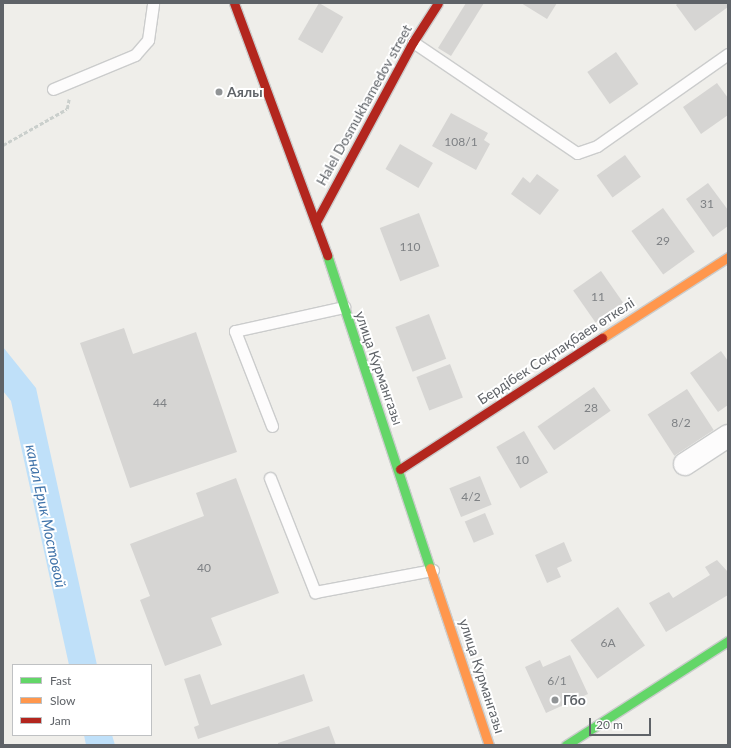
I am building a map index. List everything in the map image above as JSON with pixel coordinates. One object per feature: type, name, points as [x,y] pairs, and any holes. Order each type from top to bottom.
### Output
[{"type":"street","name":"улица Курмангазы","points":[[234,3],[316,222],[400,470],[489,745]]},
{"type":"street","name":"Halel Dosmukhamedov street","points":[[316,222],[413,42],[438,3]]},
{"type":"street","name":"Бердібек Соқпақбаев өткелі","points":[[400,470],[728,257]]},
{"type":"street","points":[[685,464],[728,436]]},
{"type":"street","points":[[566,745],[728,641]]},
{"type":"lane","points":[[53,89],[135,55],[148,40],[153,3]]},
{"type":"lane","points":[[413,42],[577,153],[597,146],[728,54]]},
{"type":"lane","points":[[272,426],[235,331],[344,307]]},
{"type":"lane","points":[[270,478],[315,592],[433,570]]},
{"type":"path","points":[[3,145],[67,109],[73,81]]},
{"type":"water","name":"канал Ерик Мостовой","points":[[3,347],[36,388],[97,664],[69,664],[11,401],[3,391]]},
{"type":"water","points":[[84,736],[112,736],[115,745],[86,745]]},
{"type":"building","points":[[319,3],[343,17],[322,53],[298,39]]},
{"type":"building","points":[[466,3],[484,3],[451,56],[438,48]]},
{"type":"building","points":[[521,3],[557,3],[547,19]]},
{"type":"building","points":[[678,3],[728,3],[728,7],[695,31],[676,5]]},
{"type":"building","points":[[616,52],[638,84],[610,104],[587,72]]},
{"type":"building","points":[[717,83],[728,98],[728,115],[701,134],[683,107]]},
{"type":"building","points":[[451,113],[488,133],[484,140],[490,144],[476,170],[432,146]]},
{"type":"building","points":[[400,144],[433,163],[418,188],[386,169]]},
{"type":"building","points":[[625,155],[641,177],[613,197],[597,176]]},
{"type":"building","points":[[537,174],[559,190],[540,215],[511,194],[523,177],[530,183]]},
{"type":"building","points":[[708,183],[728,210],[728,226],[713,237],[686,199]]},
{"type":"building","points":[[663,208],[695,252],[663,275],[631,231]]},
{"type":"building","points":[[419,213],[439,266],[400,281],[380,228]]},
{"type":"building","points":[[601,271],[623,303],[596,322],[573,291]]},
{"type":"building","points":[[429,314],[446,359],[413,372],[395,327]]},
{"type":"building","points":[[124,328],[133,354],[196,332],[237,452],[130,488],[80,343]]},
{"type":"building","points":[[721,351],[728,361],[728,405],[718,412],[690,373]]},
{"type":"building","points":[[450,364],[463,398],[429,411],[416,377]]},
{"type":"building","points":[[594,387],[611,411],[554,450],[537,427]]},
{"type":"building","points":[[687,389],[714,430],[674,456],[648,415]]},
{"type":"building","points":[[524,431],[548,473],[520,489],[496,447]]},
{"type":"building","points":[[480,476],[492,505],[461,517],[449,488]]},
{"type":"building","points":[[236,478],[279,593],[211,618],[222,645],[165,666],[140,600],[150,596],[130,544],[204,516],[196,493]]},
{"type":"building","points":[[485,513],[494,534],[474,543],[465,522]]},
{"type":"building","points":[[564,542],[572,561],[557,568],[561,577],[547,583],[535,555]]},
{"type":"building","points":[[717,560],[728,572],[728,595],[666,632],[649,603],[669,592],[673,598],[710,575],[705,567]]},
{"type":"building","points":[[618,607],[645,646],[597,679],[570,640]]},
{"type":"building","points":[[570,655],[588,694],[546,713],[525,667],[540,660],[543,667]]},
{"type":"building","points":[[200,674],[211,705],[304,674],[313,701],[198,739],[194,727],[199,725],[184,679]]},
{"type":"building","points":[[329,726],[336,745],[278,745],[278,743]]},
{"type":"traffic: fast","points":[[327,255],[430,568]]},
{"type":"traffic: fast","points":[[566,745],[728,641]]},
{"type":"traffic: slow","points":[[602,338],[728,257]]},
{"type":"traffic: slow","points":[[430,568],[489,745]]},
{"type":"traffic: jam","points":[[234,3],[327,255]]},
{"type":"traffic: jam","points":[[316,222],[413,42],[438,3]]},
{"type":"traffic: jam","points":[[400,469],[602,338]]},
{"type":"place","name":"Аялы","points":[[219,92]]},
{"type":"place","name":"Гбо","points":[[555,700]]}]
